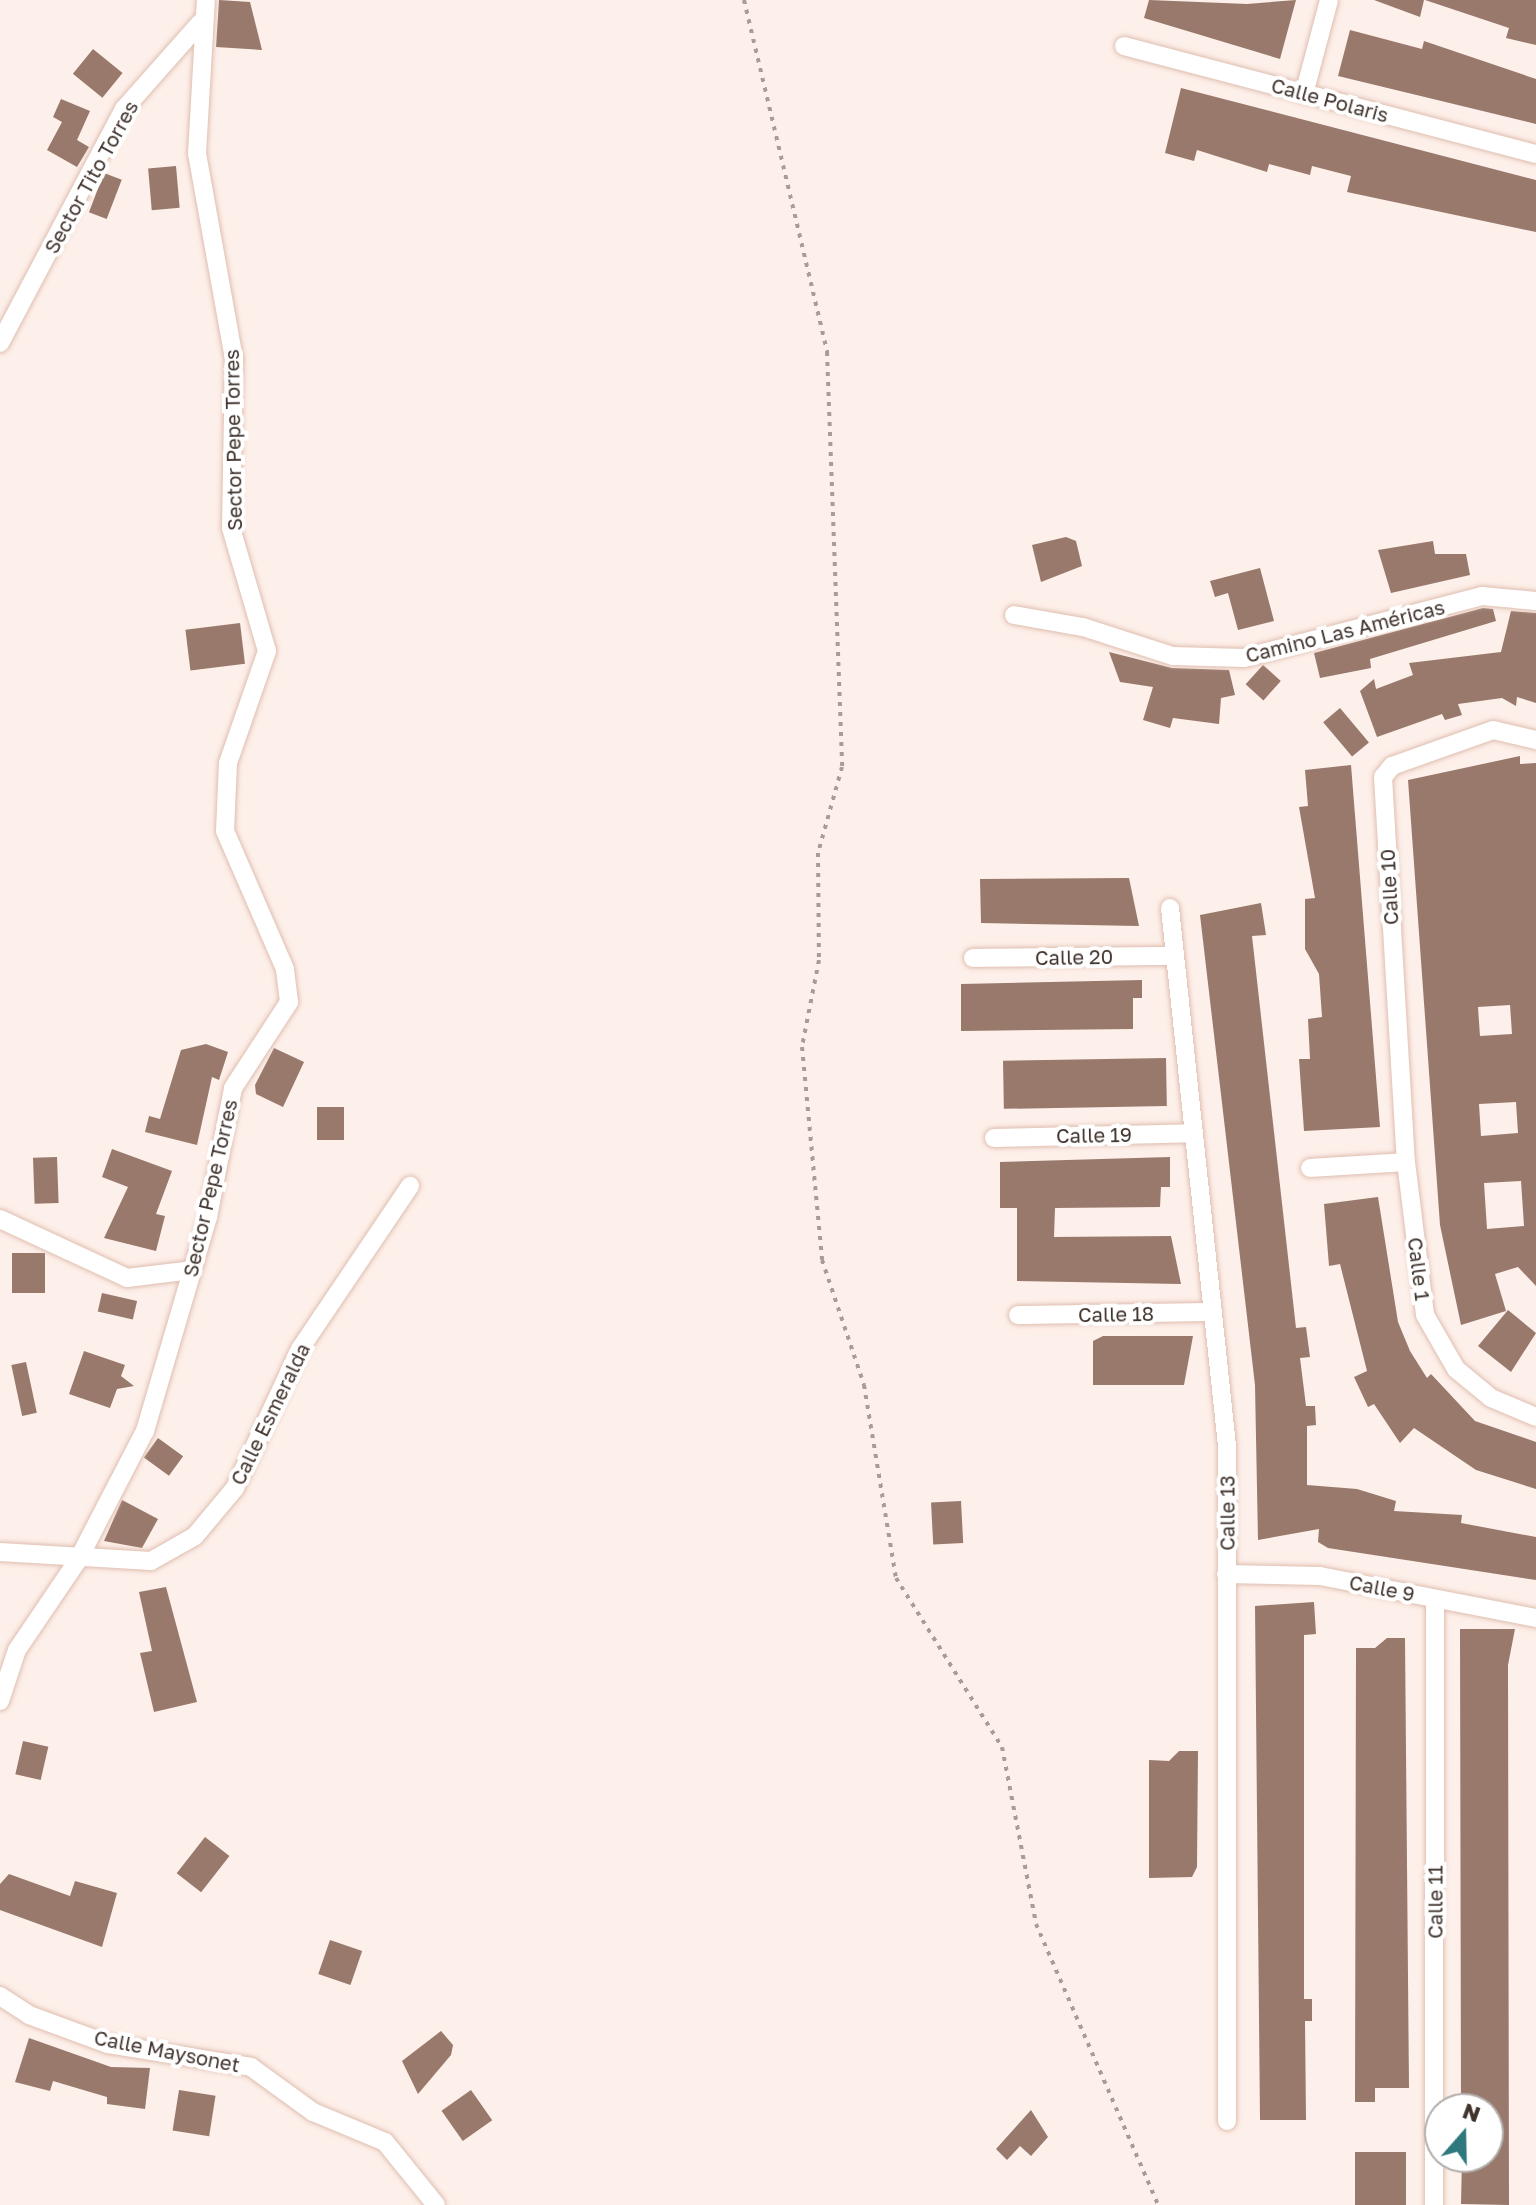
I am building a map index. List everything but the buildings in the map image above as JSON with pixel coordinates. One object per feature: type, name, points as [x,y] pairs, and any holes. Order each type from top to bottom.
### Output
[{"type":"street","points":[[200,23],[206,0]]},
{"type":"street","points":[[1304,94],[1329,0]]},
{"type":"street","name":"Sector Tito Torres","points":[[0,343],[7,320],[124,109],[200,23]]},
{"type":"street","name":"Sector Pepe Torres","points":[[0,1701],[17,1650],[78,1560],[145,1431],[192,1270],[233,1088],[289,1002],[285,969],[225,831],[228,763],[267,651],[231,528],[234,359],[197,154],[200,23]]},
{"type":"street","name":"Calle Polaris","points":[[1124,46],[1536,154]]},
{"type":"street","name":"Camino Las Américas","points":[[1014,615],[1083,627],[1173,656],[1244,658],[1482,596],[1536,601]]},
{"type":"street","name":"Calle 10","points":[[1406,1162],[1383,777],[1392,766],[1493,730],[1536,740]]},
{"type":"street","name":"Calle 13","points":[[1170,908],[1227,1446],[1227,2121]]},
{"type":"street","name":"Calle 20","points":[[973,958],[1175,956]]},
{"type":"street","name":"Calle 19","points":[[994,1138],[1194,1133]]},
{"type":"street","points":[[1310,1168],[1406,1162]]},
{"type":"street","name":"Calle 1","points":[[1406,1162],[1425,1315],[1456,1369],[1491,1398],[1536,1417]]},
{"type":"street","name":"Calle Esmeralda","points":[[0,1552],[78,1560],[151,1561],[174,1553],[217,1512],[300,1349],[410,1186]]},
{"type":"street","points":[[0,1219],[127,1278],[192,1270]]},
{"type":"street","name":"Calle 18","points":[[1018,1315],[1213,1312]]},
{"type":"street","name":"Calle 9","points":[[1226,1574],[1320,1576],[1536,1618]]},
{"type":"street","name":"Calle 11","points":[[1434,2205],[1435,1599]]},
{"type":"street","name":"Calle Maysonet","points":[[0,1996],[29,2015],[108,2044],[251,2067],[313,2112],[385,2142],[436,2205]]},
{"type":"path","points":[[744,0],[827,352],[842,767],[818,853],[819,960],[802,1047],[822,1260],[864,1385],[896,1578],[1002,1747],[1036,1924],[1158,2205]]}]
